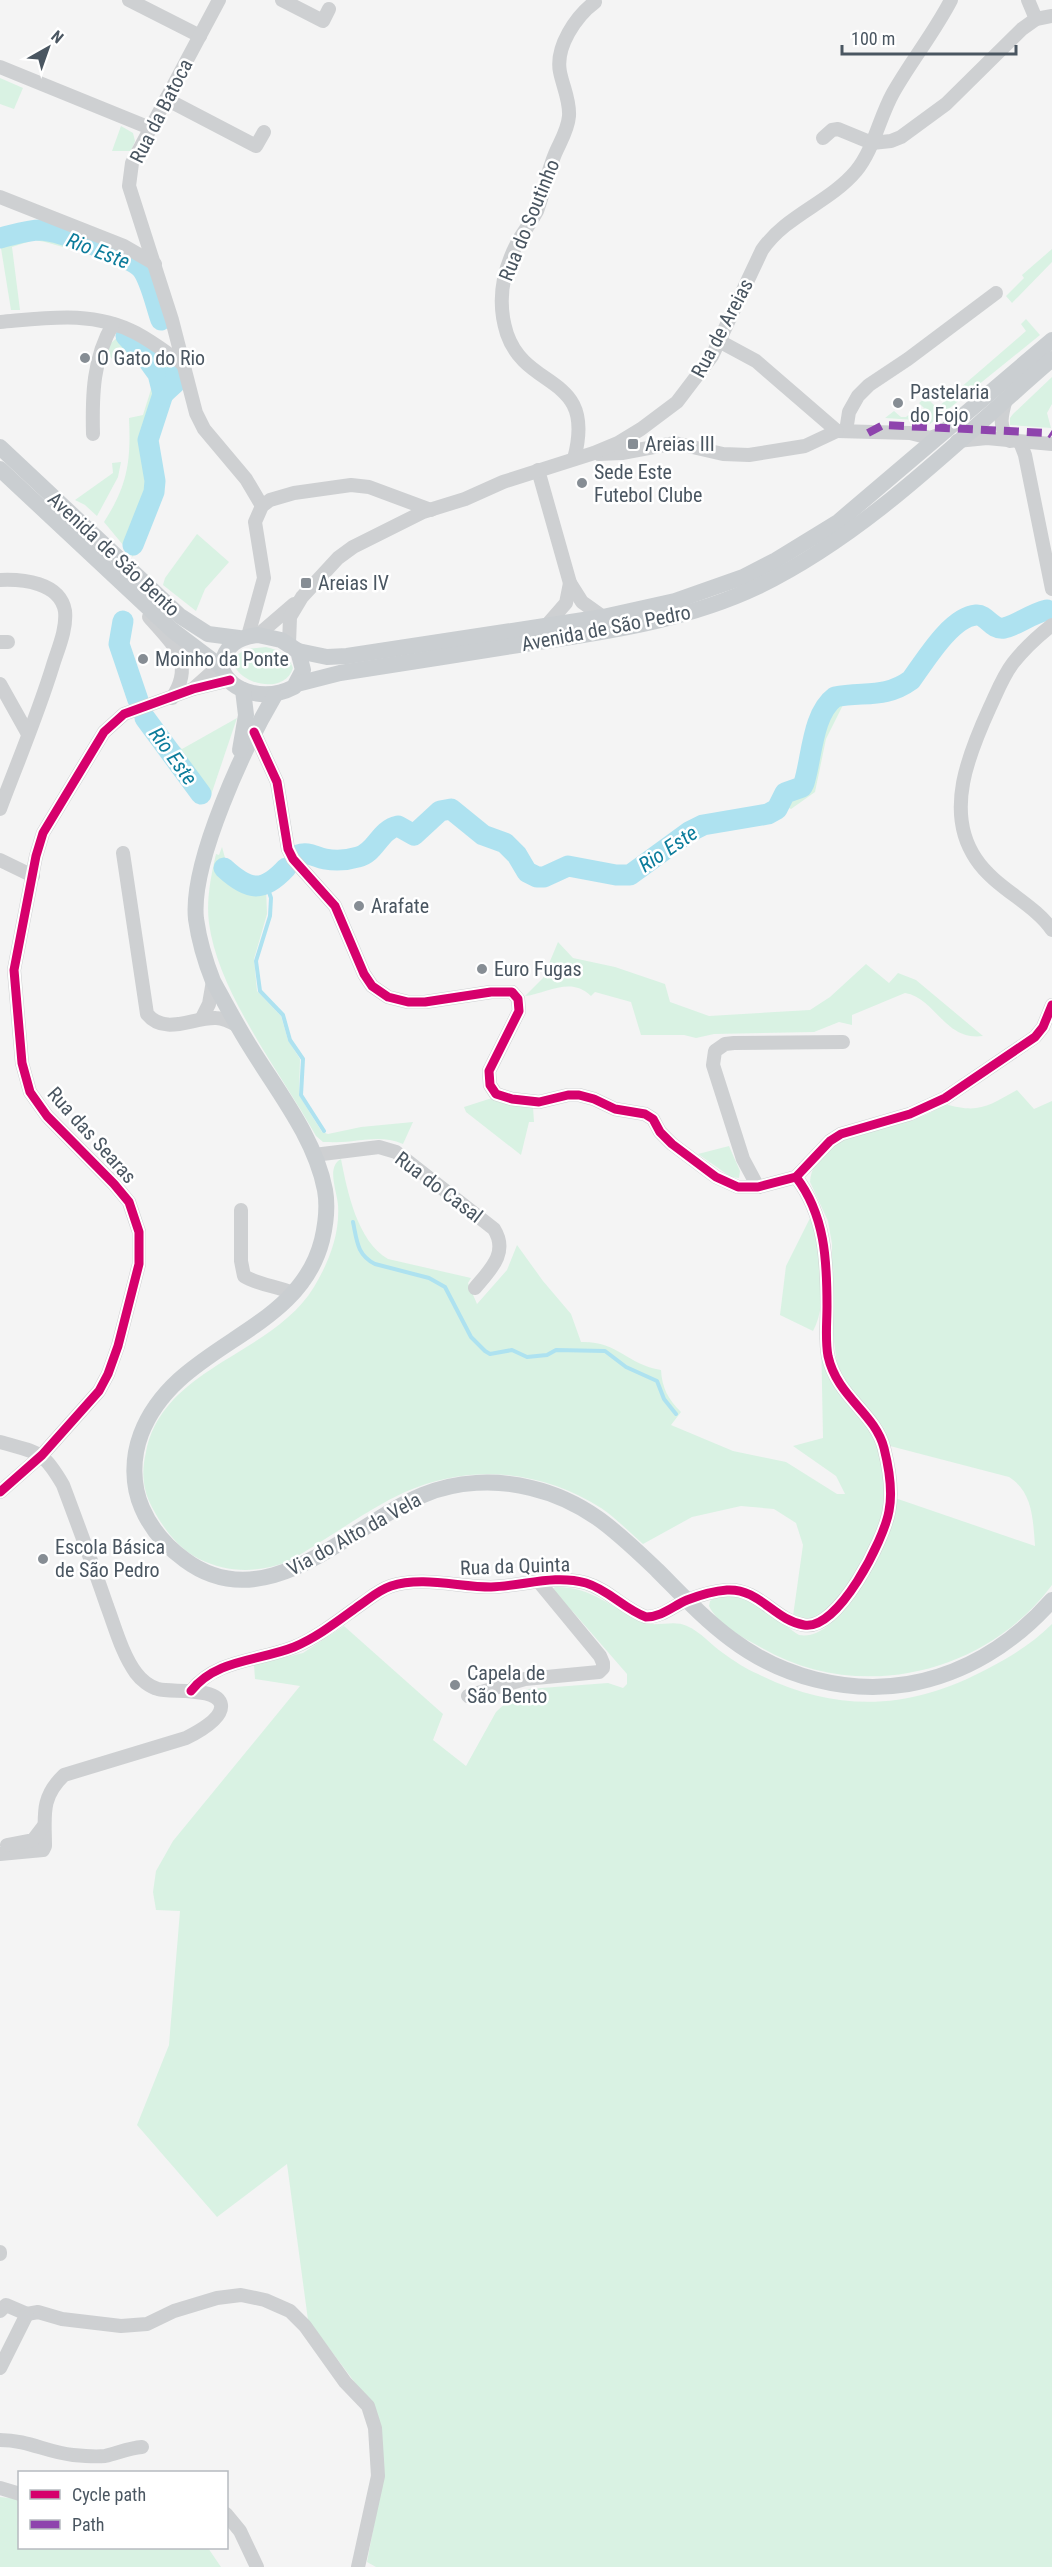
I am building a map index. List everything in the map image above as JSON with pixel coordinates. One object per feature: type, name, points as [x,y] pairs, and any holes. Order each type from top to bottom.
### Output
[{"type":"main road","name":"Avenida de São Pedro","points":[[248,636],[272,637],[320,657],[347,657],[603,617],[645,609],[698,594],[743,577],[776,560],[837,522],[1052,340]]},
{"type":"main road","name":"Avenida de São Pedro","points":[[275,695],[297,684],[360,670],[643,625],[713,605],[758,586],[842,537],[884,505],[1052,359]]},
{"type":"main road","name":"Avenida de São Bento","points":[[0,447],[180,616],[208,634],[248,636]]},
{"type":"main road","name":"Avenida de São Bento","points":[[0,470],[172,630],[231,679]]},
{"type":"main road","points":[[248,636],[226,650],[231,679],[254,732]]},
{"type":"main road","points":[[294,647],[303,670],[297,684]]},
{"type":"main road","points":[[231,679],[275,695],[240,760]]},
{"type":"main road","points":[[240,760],[240,743],[246,715]]},
{"type":"main road","name":"Via do Alto da Vela","points":[[240,760],[208,848],[197,898],[196,918],[205,960],[221,1008],[238,1026],[285,1101],[314,1155],[326,1194],[327,1219],[319,1250],[293,1293],[265,1318],[186,1371],[164,1393],[147,1418],[137,1446],[135,1483],[148,1519],[163,1541],[182,1558],[203,1571],[231,1578],[274,1577],[310,1561],[371,1522],[424,1494],[466,1484],[518,1485],[568,1499],[585,1508],[627,1542],[687,1600],[734,1641],[780,1667],[824,1681],[870,1687],[913,1683],[939,1677],[981,1659],[1015,1636],[1052,1600]]},
{"type":"street","points":[[129,0],[200,36]]},
{"type":"street","name":"Rua da Batoca","points":[[219,0],[132,163],[129,174],[130,198],[155,264],[191,398],[204,429],[246,479],[262,506]]},
{"type":"street","points":[[282,0],[323,21],[329,9]]},
{"type":"street","name":"Rua de Areias","points":[[248,636],[302,597],[338,558],[353,547],[431,510],[538,470],[594,453],[641,429],[677,402],[702,371],[770,238],[787,222],[844,182],[862,162],[894,92],[951,0]]},
{"type":"street","points":[[1028,0],[1036,19]]},
{"type":"street","name":"Rua do Soutinho","points":[[574,459],[580,427],[576,409],[565,394],[525,360],[516,349],[508,336],[504,323],[501,294],[507,265],[536,211],[549,169],[567,126],[569,103],[560,71],[559,58],[563,45],[582,13],[595,2]]},
{"type":"street","points":[[823,138],[832,130],[838,129],[872,143],[891,141],[914,129],[933,116],[1022,29],[1036,19],[1052,16]]},
{"type":"street","points":[[0,67],[150,128]]},
{"type":"street","points":[[166,99],[256,146],[264,132]]},
{"type":"street","points":[[0,197],[124,246],[155,264]]},
{"type":"street","points":[[124,246],[137,242],[143,235]]},
{"type":"street","points":[[842,431],[853,404],[869,385],[996,293]]},
{"type":"street","points":[[0,322],[75,317],[96,319],[135,332],[183,364]]},
{"type":"street","points":[[93,434],[94,380],[100,351],[113,324]]},
{"type":"street","points":[[719,341],[756,361],[842,431]]},
{"type":"street","points":[[1006,399],[1000,422],[1003,432],[1025,455],[1052,589]]},
{"type":"street","points":[[594,453],[606,455],[622,453],[675,442],[723,454],[749,455],[809,445],[842,431],[910,433],[930,438],[942,434]]},
{"type":"street","points":[[888,434],[904,440],[909,446],[911,454],[908,464]]},
{"type":"street","points":[[957,441],[987,438],[1052,444]]},
{"type":"street","points":[[538,470],[570,583],[582,602],[603,617]]},
{"type":"street","points":[[248,636],[264,578],[255,529],[262,506],[270,500],[294,493],[351,485],[369,487],[431,510]]},
{"type":"street","points":[[0,580],[22,579],[44,585],[58,597],[65,610],[63,636],[0,808]]},
{"type":"street","points":[[121,583],[180,656],[182,676],[172,698]]},
{"type":"street","points":[[546,626],[566,603],[570,583]]},
{"type":"street","name":"Rua de Areias","points":[[294,647],[290,617],[302,597]]},
{"type":"street","points":[[1050,922],[1014,897],[978,862],[965,838],[961,815],[969,758],[1003,679],[1018,657],[1052,625]]},
{"type":"street","name":"Rua das Searas","points":[[0,1492],[42,1455],[90,1403],[108,1374],[139,1264],[139,1232],[129,1202],[38,1106],[25,1078],[14,970],[36,856],[44,833],[104,732],[124,714],[193,689],[211,673],[231,679]]},
{"type":"street","points":[[0,684],[28,735]]},
{"type":"street","points":[[254,732],[277,782],[286,843],[291,855],[335,906],[364,974],[379,993],[396,1000],[425,1002],[491,992],[512,992],[518,999],[519,1011],[489,1071],[490,1084],[496,1094],[512,1100],[539,1102],[568,1095],[579,1095],[615,1109],[641,1112],[653,1119],[660,1132],[672,1144],[716,1177],[738,1187],[758,1187],[796,1177],[830,1141],[841,1134],[910,1114],[945,1098],[1035,1036],[1043,1027],[1052,1005]]},
{"type":"street","points":[[123,854],[147,1014],[156,1022],[172,1025],[202,1018],[221,1008]]},
{"type":"street","points":[[0,860],[33,876]]},
{"type":"street","points":[[758,1187],[743,1159],[713,1065],[715,1051],[725,1044],[734,1043],[843,1042]]},
{"type":"street","name":"Rua do Casal","points":[[314,1155],[379,1147],[396,1152],[494,1229],[500,1242],[500,1257],[475,1288]]},
{"type":"street","name":"Rua da Quinta","points":[[191,1691],[198,1682],[238,1661],[258,1658],[302,1644],[380,1591],[392,1586],[423,1583],[492,1587],[553,1579],[589,1584],[646,1617],[664,1613],[687,1600],[716,1591],[741,1591],[755,1596],[785,1618],[805,1626],[822,1622],[831,1615],[869,1562],[887,1519],[890,1495],[883,1445],[873,1426],[844,1392],[833,1371],[826,1340],[827,1294],[823,1238],[812,1202],[796,1177]]},
{"type":"street","points":[[241,1210],[241,1261],[244,1276],[252,1281],[277,1286],[293,1293]]},
{"type":"street","points":[[0,1442],[42,1455],[51,1463],[63,1485],[119,1638],[136,1672],[144,1681],[159,1690],[209,1694],[219,1700],[221,1711],[200,1731],[186,1738],[64,1775],[54,1784],[47,1797],[43,1850],[0,1854]]},
{"type":"street","points":[[468,1696],[525,1679],[598,1672],[603,1668],[600,1656],[539,1582]]},
{"type":"street","points":[[0,1847],[33,1840],[43,1827]]},
{"type":"street","points":[[0,2311],[6,2305],[27,2314],[38,2312],[62,2319],[130,2325],[147,2324],[174,2311],[217,2298],[241,2295],[265,2300],[290,2311],[304,2326],[345,2382],[368,2406],[375,2428],[378,2476],[358,2567]]},
{"type":"street","points":[[0,2368],[27,2314]]},
{"type":"street","points":[[0,2440],[23,2441],[52,2451],[94,2456],[106,2456],[142,2447]]},
{"type":"street","points":[[0,2488],[18,2493]]},
{"type":"street","points":[[228,2516],[240,2531],[257,2567]]},
{"type":"green space","points":[[0,78],[23,88],[14,109],[0,104]]},
{"type":"green space","points":[[121,126],[133,133],[135,141],[131,151],[112,151]]},
{"type":"green space","points":[[40,235],[121,259],[130,265],[147,288],[159,325],[154,324],[143,289],[128,268],[120,263],[34,240],[12,247],[20,310],[11,310],[0,242]]},
{"type":"green space","points":[[1052,249],[1052,262],[1012,303],[1006,296],[1024,278],[1022,275]]},
{"type":"green space","points":[[1026,319],[1040,335],[930,424],[927,420],[918,418],[915,420],[885,418],[894,411],[901,417],[906,417],[911,413],[915,416],[924,408],[919,403],[926,397],[937,408],[1026,331],[1021,324]]},
{"type":"green space","points":[[125,335],[168,365],[179,378],[181,390],[172,395],[152,443],[158,477],[163,485],[133,557],[104,522],[118,496],[126,472],[129,418],[143,415],[154,380],[143,360],[113,360],[104,349],[118,337]]},
{"type":"green space","points":[[1052,377],[1052,404],[1047,413],[1051,428],[1010,425],[1010,418],[1013,414]]},
{"type":"green space","points":[[121,462],[118,477],[97,516],[85,505],[75,500],[113,473],[112,463]]},
{"type":"green space","points":[[197,534],[229,562],[205,589],[196,611],[163,585],[165,578]]},
{"type":"green space","points":[[266,647],[283,654],[293,668],[289,676],[273,684],[255,682],[246,678],[234,665],[237,655],[246,649]]},
{"type":"green space","points":[[846,699],[826,739],[815,792],[791,809],[782,804],[789,794],[806,789],[817,736],[827,710],[835,702]]},
{"type":"green space","points":[[152,715],[168,736],[182,749],[237,718],[209,801],[148,716]]},
{"type":"green space","points":[[222,847],[227,865],[222,870],[227,875],[247,886],[266,888],[267,914],[254,959],[257,991],[281,1016],[288,1040],[300,1059],[299,1095],[322,1132],[328,1134],[361,1127],[413,1122],[403,1144],[384,1139],[323,1142],[316,1136],[269,1059],[225,977],[215,950],[209,923],[211,879],[216,854],[219,855]]},
{"type":"green space","points":[[558,942],[573,958],[615,967],[665,984],[670,1002],[709,1016],[810,1010],[830,997],[866,964],[889,983],[898,973],[916,980],[983,1036],[970,1036],[959,1032],[949,1026],[916,996],[905,993],[852,1015],[852,1025],[839,1022],[814,1032],[714,1034],[696,1038],[684,1035],[641,1035],[631,1002],[595,992],[591,996],[583,990],[567,986],[525,996],[543,978]]},
{"type":"green space","points":[[1017,1090],[1034,1109],[1052,1101],[1052,1585],[1025,1616],[992,1640],[957,1659],[919,1671],[879,1676],[839,1674],[800,1665],[762,1648],[732,1630],[713,1613],[709,1606],[710,1601],[721,1596],[745,1599],[799,1635],[816,1633],[832,1622],[847,1604],[871,1559],[895,1498],[1035,1546],[1030,1507],[1023,1490],[1017,1483],[1009,1477],[890,1446],[882,1427],[838,1372],[831,1319],[832,1244],[828,1221],[810,1182],[815,1165],[824,1152],[837,1142],[853,1135],[920,1117],[945,1104],[967,1108],[983,1107]]},
{"type":"green space","points":[[492,1098],[502,1103],[533,1107],[534,1122],[529,1122],[521,1155],[466,1112],[464,1107]]},
{"type":"green space","points":[[729,1146],[740,1171],[739,1178],[731,1177],[698,1154]]},
{"type":"green space","points":[[341,1159],[350,1200],[361,1228],[377,1251],[388,1259],[471,1278],[468,1283],[477,1304],[507,1270],[517,1245],[571,1314],[581,1342],[604,1345],[639,1363],[661,1370],[666,1393],[681,1412],[671,1425],[733,1451],[786,1462],[837,1494],[845,1494],[836,1476],[793,1446],[823,1438],[821,1334],[855,1396],[875,1440],[885,1486],[885,1509],[875,1540],[856,1572],[828,1610],[811,1619],[793,1616],[803,1545],[796,1523],[774,1509],[741,1506],[692,1517],[643,1544],[607,1512],[579,1495],[555,1485],[505,1475],[480,1474],[454,1477],[405,1492],[287,1562],[276,1566],[254,1570],[221,1567],[199,1559],[183,1548],[158,1518],[145,1489],[143,1471],[146,1452],[156,1423],[174,1400],[196,1380],[273,1329],[296,1310],[314,1287],[329,1258],[335,1237],[338,1205],[333,1173]]},
{"type":"green space","points":[[812,1214],[822,1289],[818,1318],[813,1331],[780,1315],[786,1266]]},
{"type":"green space","points":[[555,1587],[580,1590],[590,1594],[647,1624],[682,1624],[697,1632],[731,1659],[754,1672],[788,1687],[817,1696],[846,1701],[875,1702],[903,1699],[960,1682],[1014,1654],[1052,1624],[1052,2567],[376,2567],[367,2562],[384,2472],[362,2392],[308,2320],[287,2164],[217,2217],[137,2125],[169,2045],[180,1911],[156,1910],[153,1892],[156,1871],[173,1841],[300,1686],[255,1679],[254,1665],[303,1653],[344,1626],[443,1714],[433,1740],[466,1766],[496,1712],[514,1695],[528,1689],[608,1683],[623,1688],[627,1684],[627,1674],[551,1590]]},
{"type":"green space","points":[[0,2497],[18,2499],[18,2549],[209,2549],[221,2567],[0,2567]]},
{"type":"waterway","name":"Rio Este","points":[[0,238],[25,232],[50,231],[123,257],[141,268],[150,285],[161,320]]},
{"type":"waterway","name":"Rio Este","points":[[126,336],[158,374],[163,394],[148,440],[155,481],[154,492],[133,545]]},
{"type":"waterway","points":[[163,394],[175,383],[176,373]]},
{"type":"waterway","name":"Rio Este","points":[[298,855],[308,854],[333,860],[358,857],[369,851],[392,828],[398,826],[414,835],[440,811],[451,809],[483,835],[505,843],[517,855],[527,872],[537,877],[544,877],[568,866],[616,875],[630,875],[689,832],[703,825],[768,814],[777,809],[785,793],[802,787],[817,725],[827,705],[835,697],[883,692],[901,686],[911,680],[948,631],[967,618],[980,615],[996,627],[1004,628],[1047,610]]},
{"type":"waterway","name":"Rio Este","points":[[123,621],[119,644],[138,700]]},
{"type":"waterway","name":"Rio Este","points":[[145,718],[201,794]]},
{"type":"waterway","name":"Rio Este","points":[[224,868],[241,881],[256,886],[270,882],[286,868]]},
{"type":"waterway","points":[[267,886],[271,898],[270,916],[256,961],[260,991],[283,1015],[290,1040],[303,1059],[301,1095],[324,1131]]},
{"type":"waterway","points":[[353,1222],[361,1252],[369,1260],[375,1264],[429,1278],[445,1287],[471,1337],[490,1354],[512,1350],[527,1357],[547,1355],[556,1350],[605,1351],[626,1367],[657,1381],[664,1399],[676,1414]]},
{"type":"marked path","points":[[868,433],[883,425],[1049,433],[1052,435]]},
{"type":"cycle path","points":[[0,1492],[42,1455],[99,1391],[118,1346],[139,1264],[139,1232],[129,1202],[47,1116],[30,1092],[22,1063],[14,970],[36,856],[43,833],[104,732],[124,714],[193,689],[230,680]]},
{"type":"cycle path","points":[[254,732],[277,782],[288,849],[293,859],[335,906],[364,974],[372,986],[388,997],[408,1002],[425,1002],[491,992],[512,992],[518,999],[519,1011],[489,1071],[490,1085],[496,1094],[512,1099],[539,1102],[568,1095],[579,1095],[615,1109],[645,1114],[653,1119],[660,1132],[672,1144],[716,1177],[738,1187],[758,1187],[796,1177],[830,1141],[841,1134],[910,1114],[945,1098],[1035,1037],[1043,1027],[1052,1005]]},
{"type":"cycle path","points":[[191,1691],[201,1680],[225,1667],[281,1652],[303,1643],[379,1592],[403,1583],[428,1582],[491,1587],[551,1580],[574,1581],[594,1586],[646,1617],[662,1613],[687,1600],[727,1590],[748,1594],[793,1622],[804,1625],[817,1623],[831,1614],[857,1581],[878,1542],[889,1511],[890,1480],[884,1448],[879,1436],[873,1425],[839,1383],[828,1356],[826,1272],[822,1238],[813,1207],[796,1177]]},
{"type":"place","name":"O Gato do Rio","points":[[85,358]]},
{"type":"place","name":"Pastelaria do Fojo","points":[[898,403]]},
{"type":"place","name":"Areias III","points":[[633,444]]},
{"type":"place","name":"Sede Este Futebol Clube","points":[[582,483]]},
{"type":"place","name":"Areias IV","points":[[306,583]]},
{"type":"place","name":"Moinho da Ponte","points":[[143,659]]},
{"type":"place","name":"Arafate","points":[[359,906]]},
{"type":"place","name":"Euro Fugas","points":[[482,969]]},
{"type":"place","name":"Escola Básica de São Pedro","points":[[43,1559]]},
{"type":"place","name":"Capela de São Bento","points":[[455,1685]]}]
